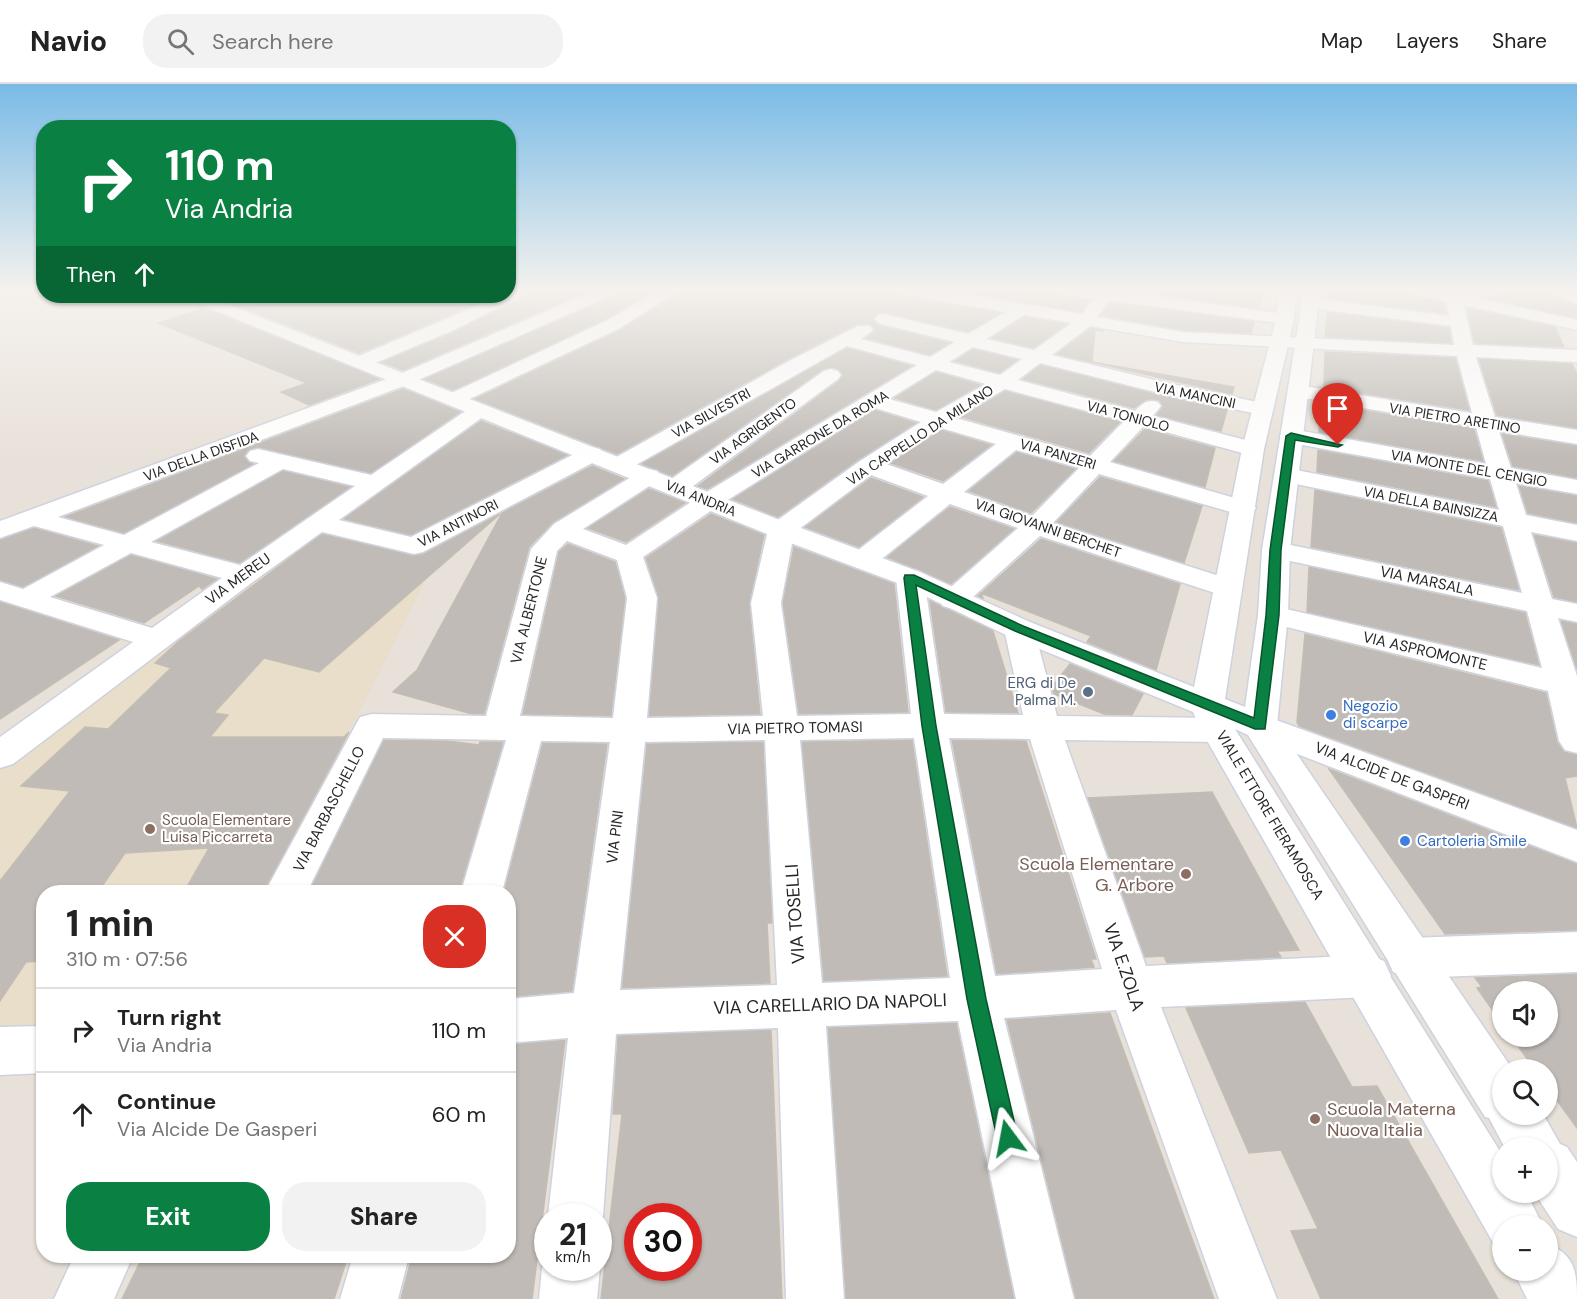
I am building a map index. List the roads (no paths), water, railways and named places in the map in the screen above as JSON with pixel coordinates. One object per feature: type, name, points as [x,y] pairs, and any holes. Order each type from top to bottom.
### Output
[{"type":"street","name":"VIA ANDRIA","points":[[320,346],[781,530],[909,578],[1213,717]]},
{"type":"street","points":[[361,362],[393,346]]},
{"type":"street","name":"VIA DELLA DISFIDA","points":[[0,530],[224,448],[402,380],[483,346]]},
{"type":"street","name":"VIA MEREU","points":[[3,748],[372,483],[467,404],[574,346]]},
{"type":"street","name":"VIA SILVESTRI","points":[[619,465],[833,346]]},
{"type":"street","name":"VIA TONIOLO","points":[[866,346],[1253,449]]},
{"type":"street","name":"VIA GARRONE DA ROMA","points":[[693,494],[881,397],[964,346]]},
{"type":"street","name":"VIA MANCINI","points":[[992,346],[1167,390],[1262,409]]},
{"type":"street","name":"VIA CAPPELLO DA MILANO","points":[[781,530],[868,466],[938,420],[1004,382],[1052,346]]},
{"type":"street","points":[[1213,717],[1228,588],[1253,449],[1280,346]]},
{"type":"street","points":[[1305,346],[1276,550],[1272,615],[1260,726],[1492,1082]]},
{"type":"street","points":[[1339,346],[1577,355]]},
{"type":"street","points":[[1464,346],[1485,424],[1502,474],[1539,605],[1570,685],[1577,741]]},
{"type":"street","name":"VIA PANZERI","points":[[795,365],[847,380],[881,397],[938,420],[1243,508]]},
{"type":"street","name":"VIA AGRIGENTO","points":[[693,494],[847,380]]},
{"type":"street","points":[[953,600],[1036,526],[1167,390]]},
{"type":"street","name":"VIA PIETRO ARETINO","points":[[1298,391],[1485,424],[1577,437]]},
{"type":"street","name":"VIA MONTE DEL CENGIO","points":[[1291,436],[1577,487]]},
{"type":"street","points":[[863,561],[1013,441]]},
{"type":"street","points":[[224,448],[372,483]]},
{"type":"street","name":"VIA ANTINORI","points":[[317,523],[414,546],[592,454]]},
{"type":"street","points":[[12,595],[126,544],[280,461]]},
{"type":"street","name":"VIA GIOVANNI BERCHET","points":[[868,466],[1036,526],[1228,588]]},
{"type":"street","name":"VIA DELLA BAINSIZZA","points":[[1286,475],[1577,532]]},
{"type":"street","name":"VIA ALBERTONE","points":[[483,885],[514,727],[544,549],[562,530],[649,476]]},
{"type":"street","points":[[562,530],[629,555],[693,494]]},
{"type":"street","points":[[32,518],[244,575]]},
{"type":"street","name":"VIA TOSELLI","points":[[781,530],[766,603],[782,728],[801,1005],[815,1299]]},
{"type":"street","name":"VIA MARSALA","points":[[1276,550],[1577,613]]},
{"type":"street","name":"VIA PINI","points":[[576,1203],[594,1013],[629,730],[642,598],[629,555]]},
{"type":"street","points":[[909,578],[929,726],[976,999],[1045,1299]]},
{"type":"street","points":[[12,595],[156,639]]},
{"type":"street","name":"VIA ASPROMONTE","points":[[1272,615],[1570,685]]},
{"type":"street","name":"VIA E.ZOLA","points":[[1019,628],[1043,727],[1131,988],[1248,1299]]},
{"type":"street","name":"VIA PIETRO TOMASI","points":[[372,726],[629,730],[929,726],[1043,727],[1213,717]]},
{"type":"street","name":"VIA ALCIDE DE GASPERI","points":[[1213,717],[1260,726],[1577,846]]},
{"type":"street","name":"VIALE ETTORE FIERAMOSCA","points":[[1213,717],[1509,1215]]},
{"type":"street","name":"VIA BARBASCHELLO","points":[[289,885],[372,726]]},
{"type":"street","points":[[1409,958],[1577,952]]},
{"type":"street","name":"VIA CARELLARIO DA NAPOLI","points":[[516,1019],[594,1013],[976,999],[1131,988],[1368,976]]},
{"type":"street","points":[[0,1051],[36,1049]]},
{"type":"street","points":[[1558,1181],[1577,1210]]},
{"type":"street","points":[[83,1299],[101,1263]]},
{"type":"street","points":[[369,1299],[379,1263]]},
{"type":"street","points":[[568,1299],[569,1281]]},
{"type":"street","points":[[1548,1281],[1559,1299]]},
{"type":"place","name":"ERG di De Palma M.","points":[[1088,692]]},
{"type":"place","name":"Negozio di scarpe","points":[[1331,715]]},
{"type":"place","name":"Scuola Elementare Luisa Piccarreta","points":[[150,829]]},
{"type":"place","name":"Cartoleria Smile","points":[[1405,841]]},
{"type":"place","name":"Scuola Elementare G. Arbore","points":[[1186,874]]},
{"type":"place","name":"Scuola Materna Nuova Italia","points":[[1315,1119]]}]
